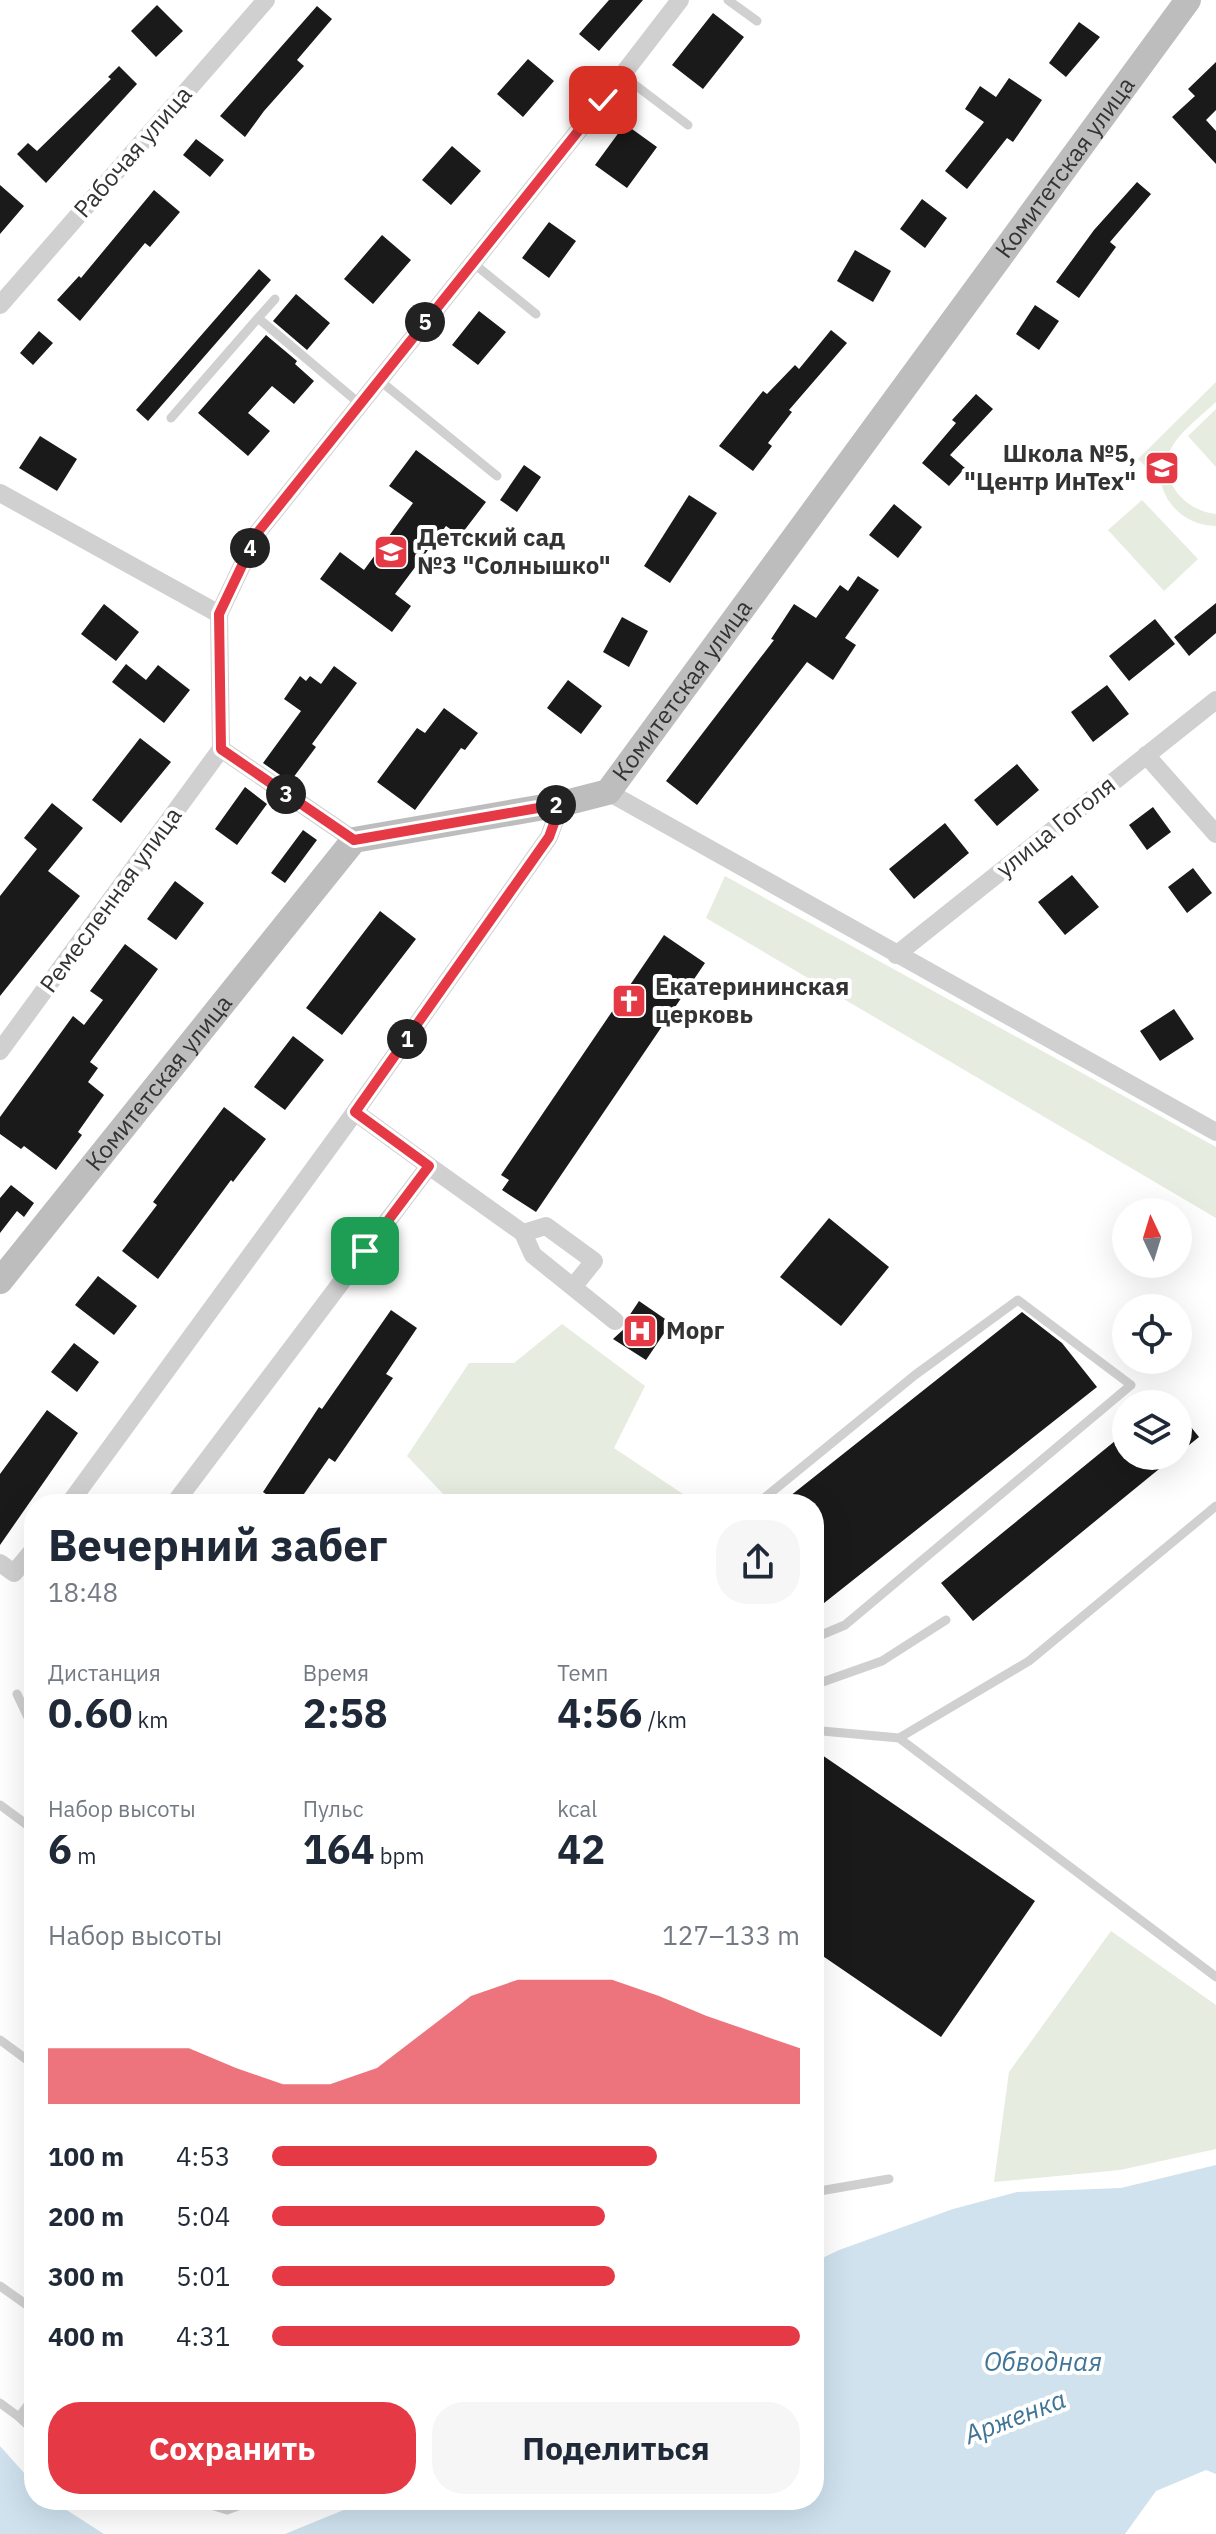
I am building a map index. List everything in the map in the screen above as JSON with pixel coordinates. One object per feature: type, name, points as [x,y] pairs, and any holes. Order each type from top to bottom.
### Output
[{"type":"street","name":"Рабочая улица","points":[[0,305],[266,0]]},
{"type":"street","points":[[354,840],[221,749],[219,614],[258,532],[680,0]]},
{"type":"street","name":"Комитетская улица","points":[[0,1281],[354,840],[561,804],[608,792],[1188,0]]},
{"type":"street","points":[[0,493],[219,614]]},
{"type":"street","name":"улица Гоголя","points":[[896,955],[1216,700]]},
{"type":"street","name":"Ремесленная улица","points":[[0,1051],[221,749]]},
{"type":"street","points":[[1146,755],[1216,834]]},
{"type":"street","points":[[608,792],[1216,1132]]},
{"type":"street","points":[[76,1494],[355,1112],[549,837],[561,804]]},
{"type":"street","points":[[355,1112],[523,1233],[533,1255],[615,1321]]},
{"type":"street","points":[[182,1494],[429,1166]]},
{"type":"street","points":[[523,1233],[546,1226],[594,1261],[573,1287]]},
{"type":"street","points":[[0,1563],[14,1573],[24,1561]]},
{"type":"lane","points":[[728,0],[757,21]]},
{"type":"lane","points":[[622,75],[688,125]]},
{"type":"lane","points":[[473,263],[536,314]]},
{"type":"lane","points":[[171,418],[275,299]]},
{"type":"lane","points":[[258,318],[360,404]]},
{"type":"lane","points":[[379,380],[497,476]]},
{"type":"lane","points":[[769,1494],[915,1375],[1018,1300],[1131,1385],[845,1625],[824,1634]]},
{"type":"lane","points":[[899,1738],[1029,1661],[1216,1506]]},
{"type":"lane","points":[[824,1681],[882,1661],[946,1620]]},
{"type":"lane","points":[[17,1694],[24,1709]]},
{"type":"lane","points":[[824,1731],[899,1738],[1216,1977]]},
{"type":"lane","points":[[0,1805],[24,1823]]},
{"type":"lane","points":[[0,2040],[24,2058]]},
{"type":"lane","points":[[824,2190],[889,2179]]},
{"type":"lane","points":[[0,2286],[24,2303]]},
{"type":"lane","points":[[0,2403],[24,2422]]},
{"type":"lane","points":[[19,2417],[24,2410]]},
{"type":"shaded area","points":[[1216,382],[1216,402],[1175,442],[1167,466],[1174,489],[1192,506],[1216,514],[1216,526],[1191,520],[1181,514],[1172,506],[1161,485],[1158,459],[1147,468],[1138,459]]},
{"type":"shaded area","points":[[1216,409],[1216,467],[1188,436]]},
{"type":"shaded area","points":[[1142,500],[1198,559],[1164,591],[1108,530]]},
{"type":"shaded area","points":[[725,876],[1216,1147],[1216,1218],[1192,1204],[1192,1198],[1182,1198],[706,918]]},
{"type":"shaded area","points":[[562,1324],[645,1386],[614,1448],[683,1494],[443,1494],[407,1456],[469,1363],[514,1363]]},
{"type":"shaded area","points":[[1111,1931],[1216,2005],[1216,2149],[1120,2170],[994,2182],[1009,2072]]},
{"type":"water","name":"Обводная","points":[[1216,2165],[1216,2474],[1206,2470],[1156,2491],[1125,2534],[285,2534],[344,2510],[824,2510],[824,2257],[953,2209],[1017,2192],[1121,2188]]},
{"type":"water","points":[[0,2446],[24,2473],[24,2510],[67,2510],[104,2534],[0,2534]]},
{"type":"building","points":[[609,0],[643,0],[599,51],[579,34]]},
{"type":"building","points":[[157,5],[183,31],[156,57],[131,31]]},
{"type":"building","points":[[317,6],[332,19],[297,60],[304,66],[245,137],[220,116]]},
{"type":"building","points":[[713,13],[744,37],[703,89],[672,65]]},
{"type":"building","points":[[1079,22],[1100,37],[1066,77],[1049,63]]},
{"type":"building","points":[[528,59],[554,81],[523,117],[497,94]]},
{"type":"building","points":[[1216,62],[1216,110],[1206,120],[1216,131],[1216,164],[1172,117],[1195,96],[1188,89]]},
{"type":"building","points":[[119,66],[137,84],[46,183],[17,154],[28,143],[37,151],[111,79],[108,77]]},
{"type":"building","points":[[1009,78],[1042,100],[1013,142],[1007,138],[967,189],[945,171],[984,122],[965,109],[980,86],[996,97]]},
{"type":"building","points":[[625,124],[657,147],[627,188],[595,165]]},
{"type":"building","points":[[196,139],[224,160],[210,177],[183,155]]},
{"type":"building","points":[[452,146],[481,171],[451,205],[422,180]]},
{"type":"building","points":[[1137,182],[1151,194],[1110,242],[1116,247],[1079,298],[1056,282],[1094,230]]},
{"type":"building","points":[[0,185],[24,206],[0,234]]},
{"type":"building","points":[[154,190],[180,212],[150,247],[145,243],[80,321],[57,300],[79,276],[81,278]]},
{"type":"building","points":[[922,199],[947,218],[925,248],[900,229]]},
{"type":"building","points":[[549,222],[576,241],[549,278],[522,258]]},
{"type":"building","points":[[382,235],[411,260],[373,304],[344,279]]},
{"type":"building","points":[[855,250],[891,271],[873,302],[837,281]]},
{"type":"building","points":[[259,269],[271,280],[148,421],[136,410]]},
{"type":"building","points":[[296,294],[330,323],[307,350],[273,321]]},
{"type":"building","points":[[1035,305],[1059,321],[1039,350],[1016,334]]},
{"type":"building","points":[[479,311],[506,332],[478,365],[452,345]]},
{"type":"building","points":[[831,330],[847,343],[789,410],[792,412],[768,443],[772,446],[753,471],[719,446],[763,391],[767,394],[795,365],[799,369]]},
{"type":"building","points":[[39,331],[53,343],[33,365],[20,353]]},
{"type":"building","points":[[266,335],[297,361],[295,364],[314,381],[294,404],[272,386],[248,413],[270,431],[248,456],[198,413]]},
{"type":"building","points":[[976,394],[993,409],[950,455],[965,468],[949,486],[922,463],[956,423],[952,420]]},
{"type":"building","points":[[40,436],[77,459],[57,491],[19,468]]},
{"type":"building","points":[[416,450],[486,502],[460,536],[446,526],[395,594],[411,606],[392,632],[320,579],[340,552],[364,570],[413,503],[389,486]]},
{"type":"building","points":[[524,465],[541,477],[517,512],[500,500]]},
{"type":"building","points":[[689,495],[717,513],[670,583],[644,566]]},
{"type":"building","points":[[894,504],[922,527],[898,558],[869,535]]},
{"type":"building","points":[[858,576],[879,590],[845,638],[856,645],[833,680],[807,662],[697,805],[666,781],[774,640],[771,639],[794,604],[816,618],[840,585],[848,591]]},
{"type":"building","points":[[1216,603],[1216,633],[1189,656],[1174,637]]},
{"type":"building","points":[[104,604],[139,632],[116,661],[81,634]]},
{"type":"building","points":[[622,617],[648,631],[629,667],[603,652]]},
{"type":"building","points":[[1155,619],[1175,644],[1129,681],[1109,656]]},
{"type":"building","points":[[126,664],[146,680],[158,665],[190,690],[164,723],[112,682]]},
{"type":"building","points":[[334,666],[357,683],[312,744],[316,747],[290,782],[263,763],[301,711],[284,699],[300,676],[306,681],[310,676],[321,684]]},
{"type":"building","points":[[568,680],[602,706],[581,734],[547,708]]},
{"type":"building","points":[[1107,685],[1129,714],[1093,742],[1071,712]]},
{"type":"building","points":[[444,708],[478,733],[465,750],[461,748],[415,810],[377,782],[417,728],[425,733]]},
{"type":"building","points":[[140,738],[171,762],[121,823],[92,800]]},
{"type":"building","points":[[1017,764],[1039,790],[997,826],[974,800]]},
{"type":"building","points":[[245,787],[267,804],[237,845],[215,829]]},
{"type":"building","points":[[52,803],[83,828],[48,871],[80,896],[0,996],[0,896],[37,849],[24,838]]},
{"type":"building","points":[[1153,807],[1171,832],[1147,850],[1129,825]]},
{"type":"building","points":[[945,823],[969,853],[914,899],[889,869]]},
{"type":"building","points":[[303,830],[317,840],[285,883],[271,873]]},
{"type":"building","points":[[1193,868],[1212,893],[1187,913],[1168,887]]},
{"type":"building","points":[[1072,875],[1099,907],[1065,935],[1038,902]]},
{"type":"building","points":[[175,881],[204,903],[176,940],[147,919]]},
{"type":"building","points":[[380,911],[416,939],[342,1035],[306,1008]]},
{"type":"building","points":[[664,935],[705,963],[536,1212],[502,1190],[509,1180],[501,1175]]},
{"type":"building","points":[[125,944],[158,969],[90,1062],[98,1068],[88,1082],[104,1095],[78,1132],[82,1135],[56,1170],[24,1146],[21,1149],[0,1134],[0,1117],[73,1016],[84,1025],[103,1000],[90,991]]},
{"type":"building","points":[[1174,1009],[1194,1039],[1160,1061],[1140,1031]]},
{"type":"building","points":[[293,1036],[324,1060],[285,1110],[254,1087]]},
{"type":"building","points":[[224,1107],[266,1139],[233,1182],[231,1180],[158,1279],[122,1251],[157,1205],[153,1202]]},
{"type":"building","points":[[11,1185],[34,1203],[24,1217],[17,1211],[0,1233],[0,1198]]},
{"type":"building","points":[[829,1218],[889,1267],[841,1326],[780,1277]]},
{"type":"building","points":[[98,1276],[137,1306],[114,1335],[75,1305]]},
{"type":"building","points":[[639,1301],[671,1323],[646,1360],[613,1339],[625,1328]]},
{"type":"building","points":[[391,1310],[417,1328],[386,1374],[393,1378],[335,1462],[329,1458],[304,1494],[266,1494],[263,1492],[319,1407],[322,1409]]},
{"type":"building","points":[[1022,1312],[1062,1343],[1097,1387],[824,1603],[824,1494],[793,1494]]},
{"type":"building","points":[[74,1343],[99,1362],[77,1392],[51,1372]]},
{"type":"building","points":[[47,1410],[78,1433],[36,1494],[24,1494],[24,1511],[0,1545],[0,1474]]},
{"type":"building","points":[[1192,1428],[1199,1437],[1192,1443]]},
{"type":"building","points":[[1112,1443],[1112,1470],[1158,1470],[973,1621],[941,1583]]},
{"type":"building","points":[[824,1756],[1035,1901],[941,2037],[824,1957]]},
{"type":"place","name":"Школа №5, \"Центр ИнТех\"","points":[[1162,468]]},
{"type":"place","name":"Детский сад №3 \"Солнышко\"","points":[[391,552]]},
{"type":"place","name":"Екатерининская церковь","points":[[629,1001]]},
{"type":"place","name":"Морг","points":[[640,1331]]},
{"type":"route","points":[[365,1251],[429,1166],[355,1112],[549,837],[561,804],[354,840],[221,749],[219,614],[258,532],[603,100]]},
{"type":"water label","name":"Арженка","points":[[1015,2417]]}]
